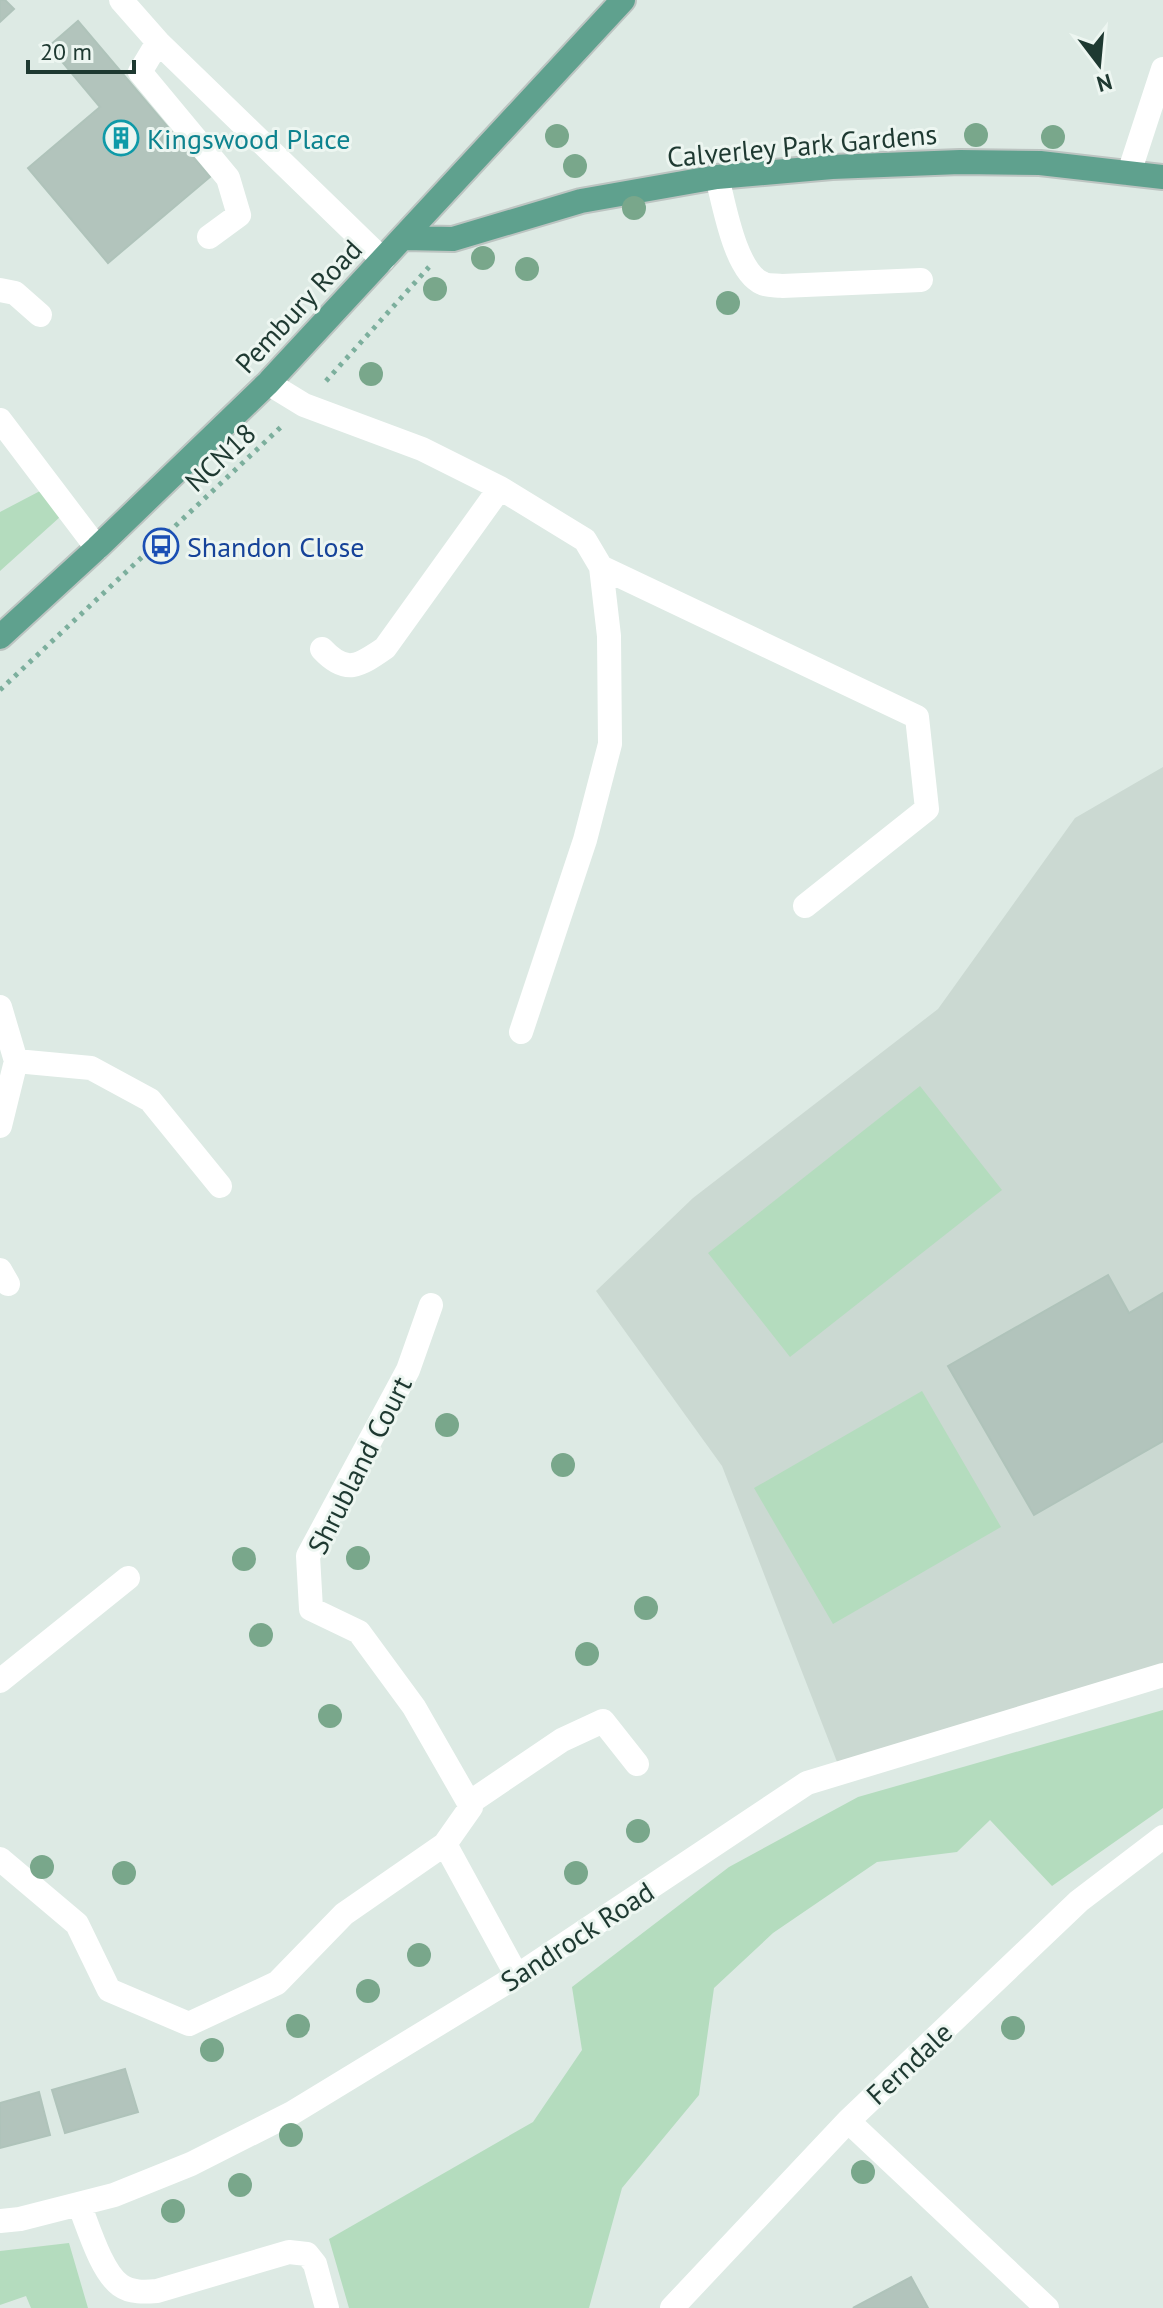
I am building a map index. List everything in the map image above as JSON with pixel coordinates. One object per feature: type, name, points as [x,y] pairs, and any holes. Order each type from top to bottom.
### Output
[{"type":"main road","name":"Pembury Road","points":[[0,637],[268,383],[623,0]]},
{"type":"main road","name":"Calverley Park Gardens","points":[[404,238],[453,239],[581,201],[717,177],[832,167],[960,162],[1040,163],[1163,177]]},
{"type":"street","points":[[121,0],[158,42],[383,260]]},
{"type":"street","points":[[158,42],[140,72],[228,178],[239,215],[209,237]]},
{"type":"street","points":[[1129,173],[1158,96],[1163,69]]},
{"type":"street","points":[[717,177],[740,259],[762,284],[782,286],[921,280]]},
{"type":"street","points":[[0,290],[15,293],[40,315]]},
{"type":"street","points":[[268,383],[304,405],[422,449],[500,488],[585,540],[601,567],[609,636],[610,744],[585,840],[521,1032]]},
{"type":"street","points":[[0,420],[97,548]]},
{"type":"street","points":[[322,649],[335,663],[352,666],[365,662],[385,648],[500,488]]},
{"type":"street","points":[[601,567],[917,717],[927,809],[805,906]]},
{"type":"street","points":[[0,1007],[16,1061],[0,1126]]},
{"type":"street","points":[[16,1061],[91,1068],[150,1100],[220,1186]]},
{"type":"street","name":"Shrubland Court","points":[[431,1305],[408,1370],[308,1556],[311,1609],[359,1632],[414,1707],[469,1803]]},
{"type":"street","points":[[0,1681],[128,1578]]},
{"type":"street","name":"Sandrock Road","points":[[0,2221],[20,2219],[114,2195],[191,2164],[292,2113],[517,1976],[807,1783],[1163,1675]]},
{"type":"street","points":[[0,1859],[77,1924],[109,1990],[189,2024],[277,1983],[344,1914],[445,1844],[471,1807],[469,1803],[562,1740],[603,1721],[637,1764]]},
{"type":"street","name":"Ferndale","points":[[672,2308],[848,2121],[1079,1901],[1163,1837]]},
{"type":"street","points":[[445,1844],[517,1976]]},
{"type":"street","points":[[848,2121],[1047,2308]]},
{"type":"street","points":[[79,2204],[105,2266],[120,2285],[140,2293],[157,2291],[289,2252],[307,2254],[315,2264],[327,2308]]},
{"type":"path","name":"NCN18","points":[[0,690],[304,405],[453,239]]},
{"type":"shaded area","points":[[1163,767],[1163,1664],[839,1767],[722,1466],[596,1291],[693,1198],[938,1009],[1075,818]]},
{"type":"green space","points":[[40,491],[60,517],[0,571],[0,512]]},
{"type":"green space","points":[[920,1086],[1002,1190],[790,1357],[708,1253]]},
{"type":"green space","points":[[922,1391],[1001,1527],[833,1624],[754,1488]]},
{"type":"green space","points":[[1163,1710],[1163,1808],[1052,1886],[990,1820],[957,1852],[877,1862],[773,1933],[714,1988],[699,2095],[622,2188],[589,2308],[349,2308],[329,2239],[533,2122],[582,2050],[572,1987],[729,1867],[858,1797]]},
{"type":"green space","points":[[69,2243],[88,2308],[31,2308],[26,2296],[0,2305],[0,2251]]},
{"type":"building","points":[[0,0],[5,0],[14,9],[0,22]]},
{"type":"building","name":"Kingswood Place","points":[[78,21],[210,177],[108,263],[28,168],[100,107],[49,46]]},
{"type":"building","points":[[1108,1275],[1129,1313],[1163,1293],[1163,1441],[1034,1515],[948,1366]]},
{"type":"building","points":[[125,2069],[138,2112],[65,2133],[52,2090]]},
{"type":"building","points":[[39,2092],[50,2135],[0,2148],[0,2103]]},
{"type":"building","points":[[911,2277],[928,2308],[853,2308]]},
{"type":"place","name":"Kingswood Place","points":[[121,138]]},
{"type":"place","name":"Shandon Close","points":[[161,546]]}]
